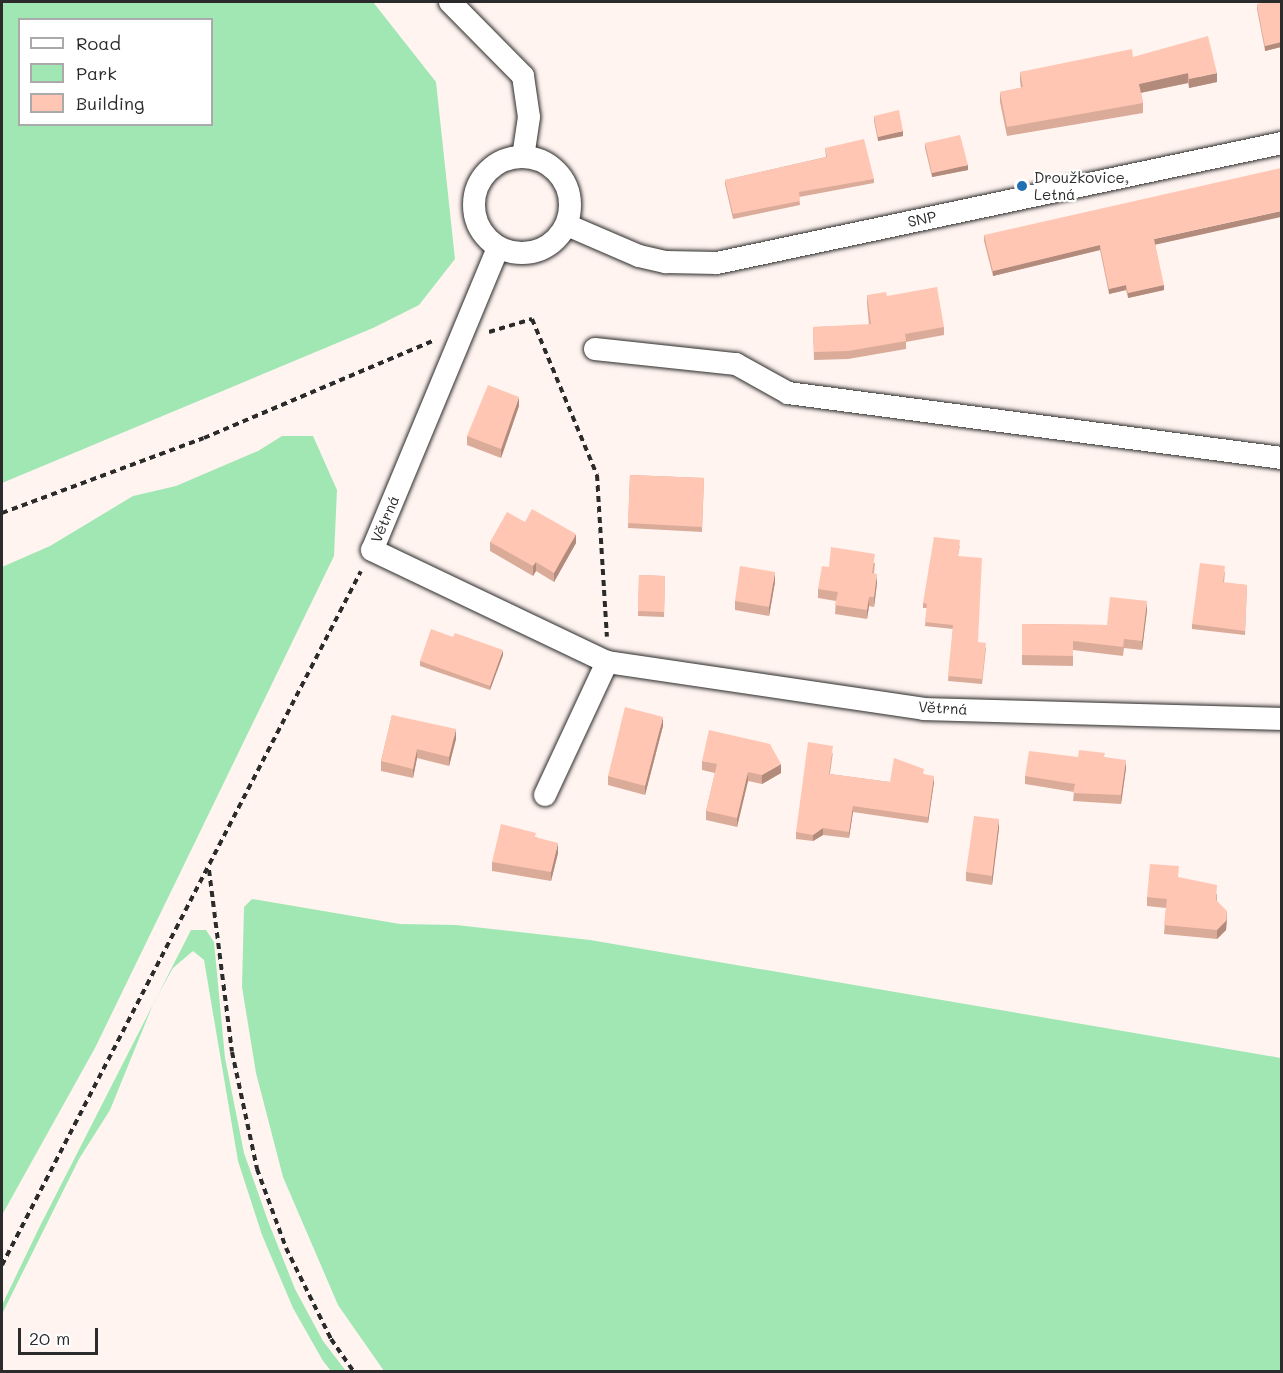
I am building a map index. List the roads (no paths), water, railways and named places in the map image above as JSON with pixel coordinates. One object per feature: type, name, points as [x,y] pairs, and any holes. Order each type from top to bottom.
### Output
[{"type":"street","points":[[450,2],[523,76],[529,117],[523,157]]},
{"type":"street","name":"SNP","points":[[567,225],[639,256],[666,262],[717,263],[1281,143]]},
{"type":"street","points":[[523,157],[540,160],[556,171],[567,186],[571,203],[567,225],[559,237],[539,251],[515,253],[498,248],[482,232],[475,217],[475,196],[486,173],[499,163],[523,157]]},
{"type":"street","name":"Větrná","points":[[498,248],[372,550],[607,662],[924,709],[1281,719]]},
{"type":"street","points":[[595,349],[736,364],[788,393],[1281,458]]},
{"type":"street","points":[[545,795],[607,662]]},
{"type":"place","name":"Droužkovice, Letná","points":[[1022,186]]}]
